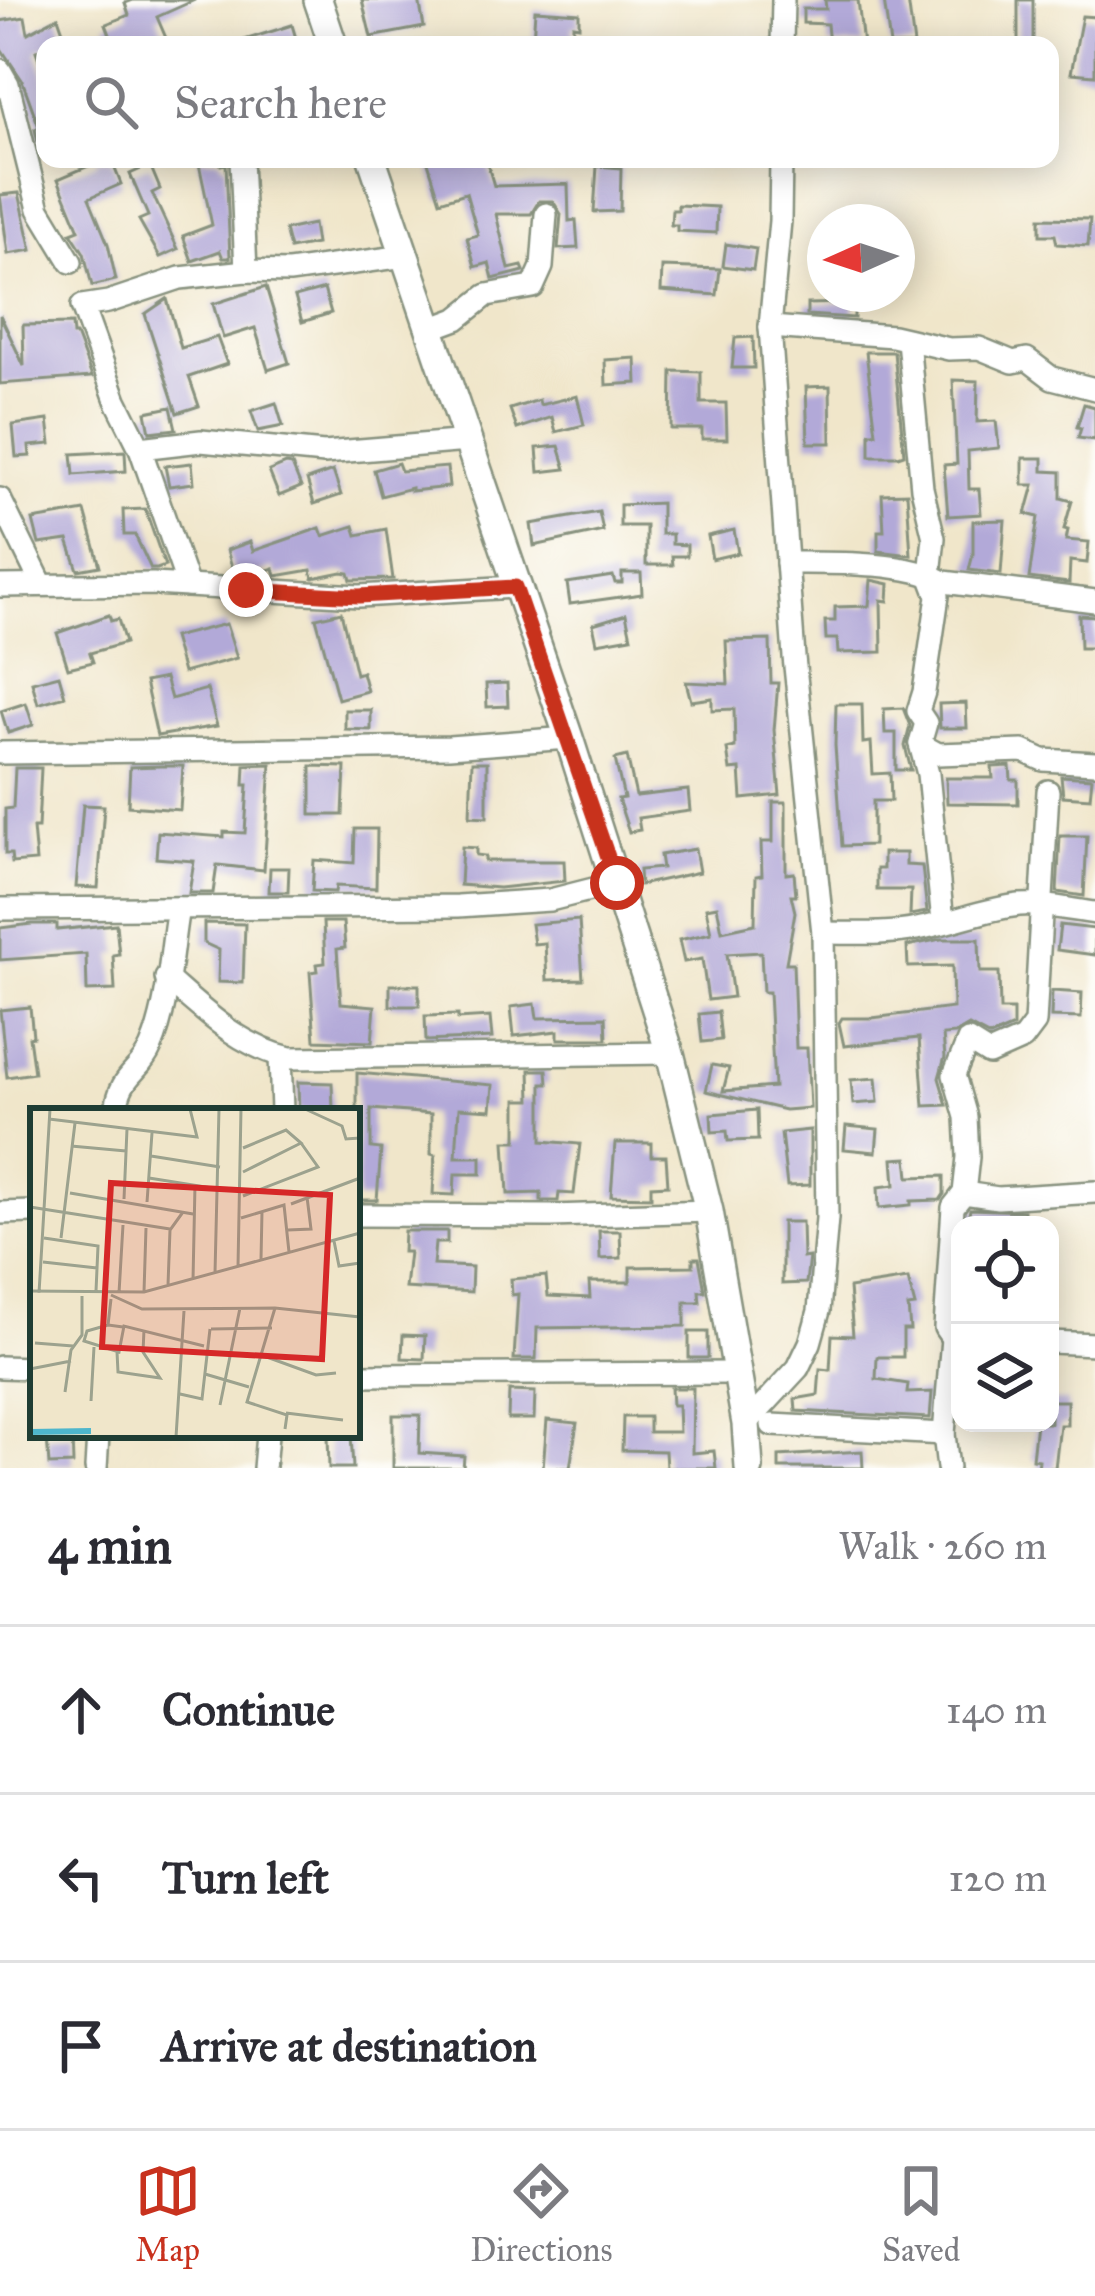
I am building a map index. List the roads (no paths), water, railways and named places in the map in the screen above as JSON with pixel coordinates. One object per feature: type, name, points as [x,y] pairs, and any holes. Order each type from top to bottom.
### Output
[{"type":"main road","points":[[318,0],[330,36]]},
{"type":"main road","points":[[375,168],[569,738],[670,1053],[709,1211],[736,1373],[759,1425],[749,1468]]},
{"type":"street","points":[[782,36],[783,0]]},
{"type":"street","points":[[0,70],[34,154],[39,209],[71,262]]},
{"type":"street","points":[[241,168],[246,271]]},
{"type":"street","points":[[759,1425],[798,1368],[819,1311],[827,1218],[823,933],[787,563],[770,327],[781,168]]},
{"type":"street","points":[[430,329],[457,319],[487,295],[532,287],[542,267],[546,214]]},
{"type":"street","points":[[188,586],[140,448],[116,400],[82,306],[181,278],[289,272],[405,256]]},
{"type":"street","points":[[770,327],[893,335],[949,349],[979,348],[1013,362],[1027,359],[1052,378],[1095,389]]},
{"type":"street","points":[[908,340],[922,488],[934,538],[930,575],[938,596],[918,711],[926,723],[944,922]]},
{"type":"street","points":[[140,448],[202,441],[324,453],[468,441]]},
{"type":"street","points":[[0,499],[41,583]]},
{"type":"street","points":[[787,563],[844,562],[930,575],[944,582],[1095,601]]},
{"type":"street","points":[[0,586],[188,586],[359,596],[515,587]]},
{"type":"street","points":[[0,752],[449,747],[569,738]]},
{"type":"street","points":[[929,757],[1023,751],[1043,760],[1095,764]]},
{"type":"street","points":[[951,1333],[945,1328],[953,1207],[964,1193],[966,1117],[954,1075],[968,1041],[989,1054],[1023,1039],[1035,1023],[1048,791]]},
{"type":"street","points":[[0,909],[458,906],[550,899],[617,883]]},
{"type":"street","points":[[938,890],[976,911]]},
{"type":"street","points":[[823,933],[858,936],[1018,905],[1095,913]]},
{"type":"street","points":[[117,1108],[121,1084],[151,1048],[178,908]]},
{"type":"street","points":[[166,978],[233,1035],[259,1051],[280,1056],[670,1053]]},
{"type":"street","points":[[280,1056],[282,1108]]},
{"type":"street","points":[[964,1193],[998,1198],[1095,1192]]},
{"type":"street","points":[[360,1215],[709,1211]]},
{"type":"street","points":[[0,1213],[30,1212]]},
{"type":"street","points":[[1059,1342],[1095,1344]]},
{"type":"street","points":[[0,1367],[30,1368]]},
{"type":"street","points":[[360,1375],[736,1373]]},
{"type":"street","points":[[948,1468],[944,1434],[951,1378]]},
{"type":"street","points":[[759,1425],[944,1434]]},
{"type":"street","points":[[96,1468],[98,1438]]},
{"type":"street","points":[[264,1468],[267,1438]]}]
